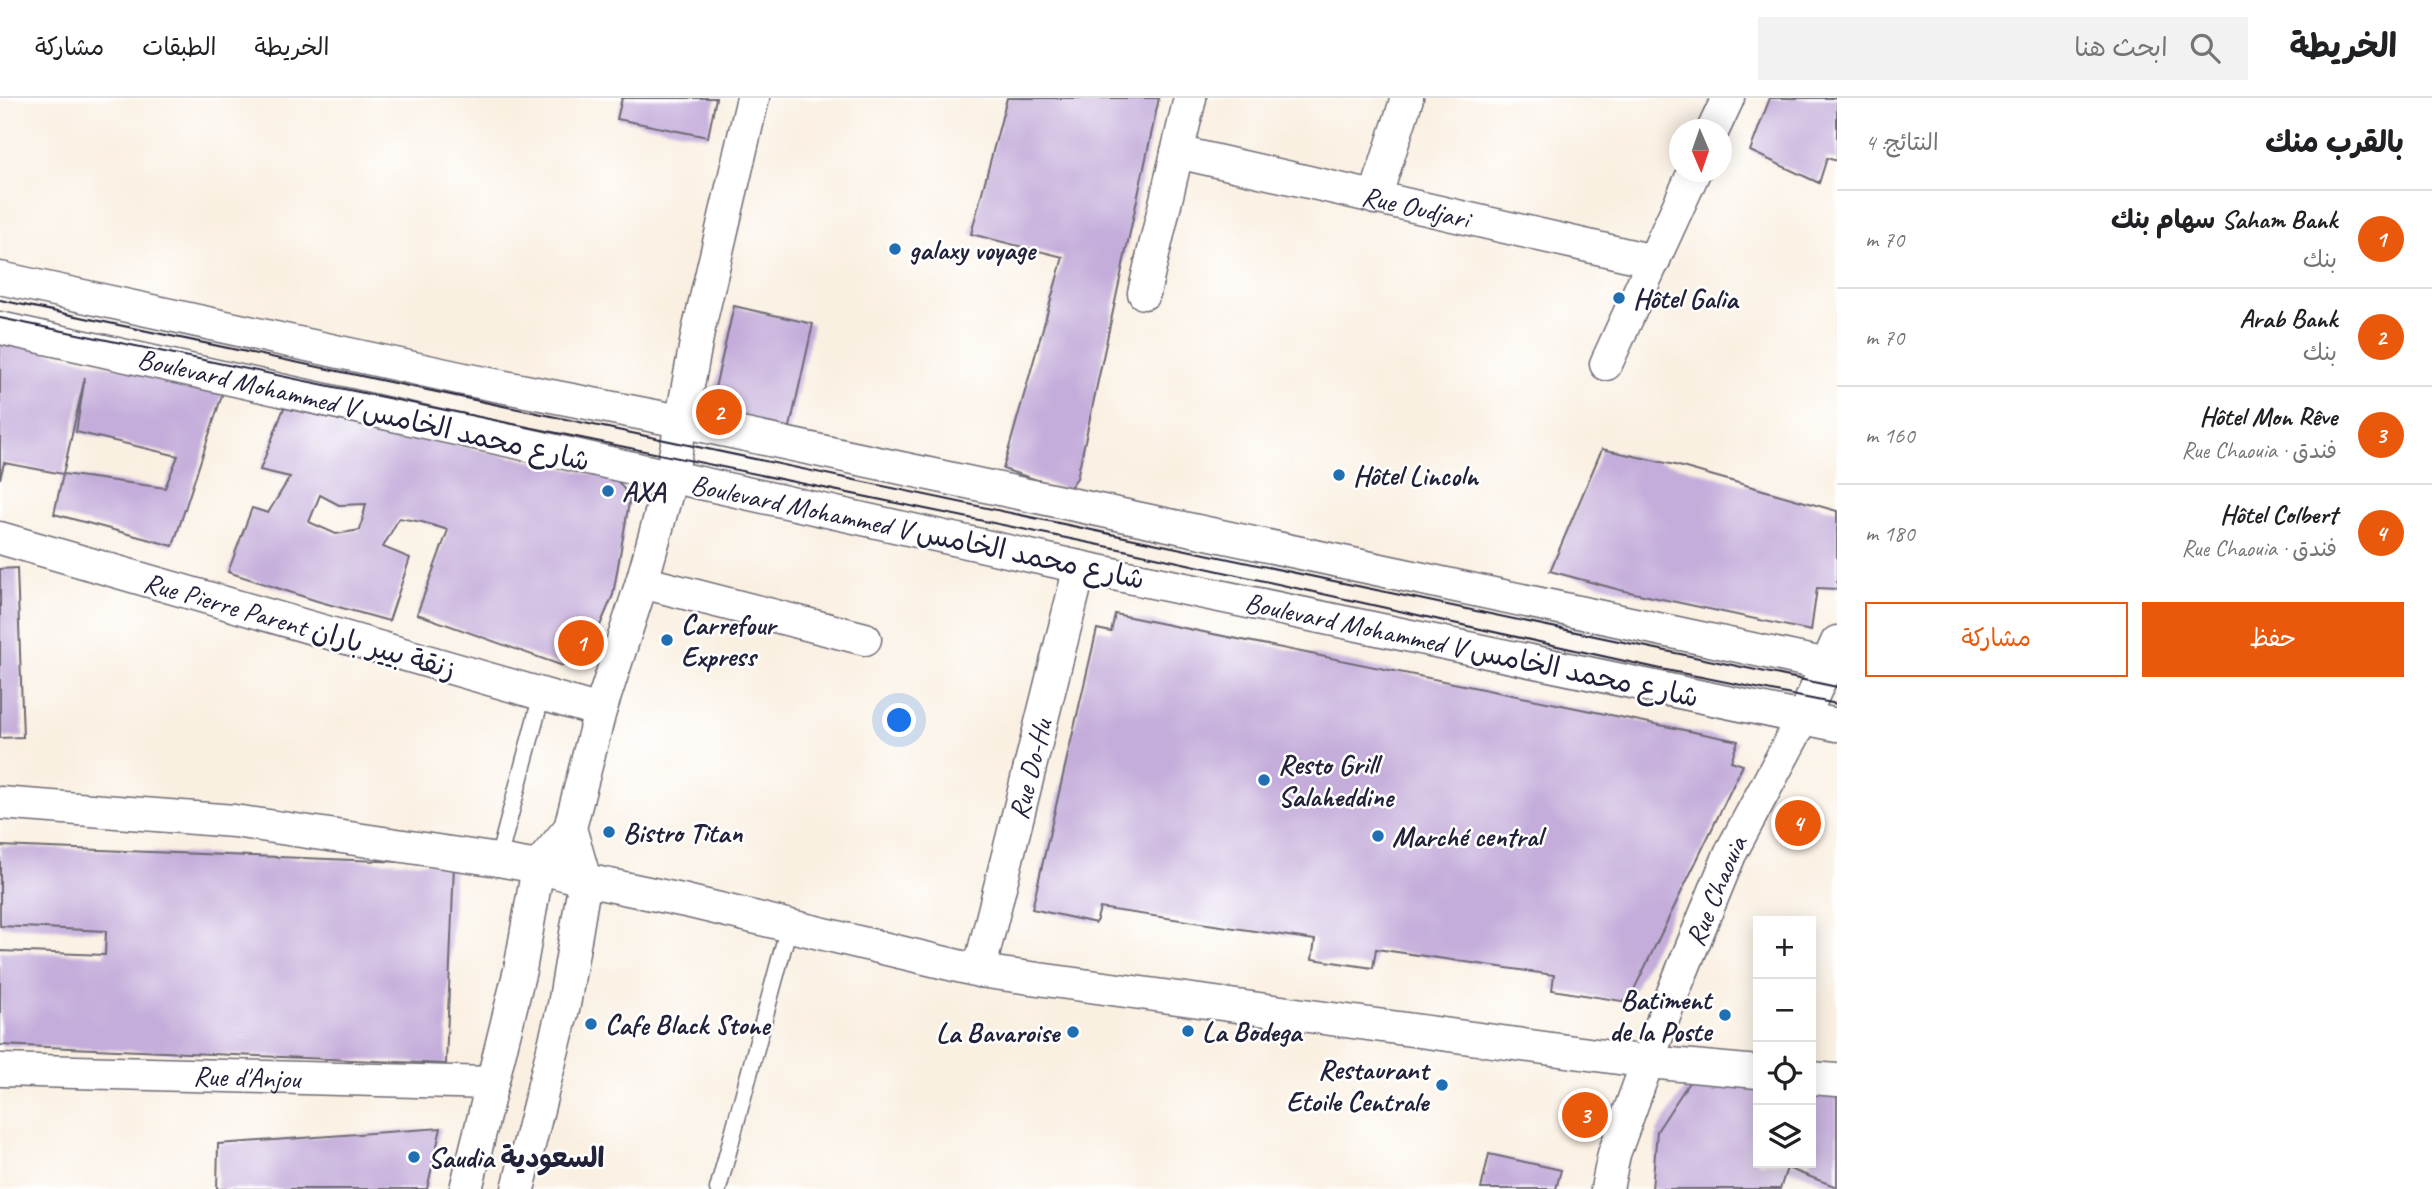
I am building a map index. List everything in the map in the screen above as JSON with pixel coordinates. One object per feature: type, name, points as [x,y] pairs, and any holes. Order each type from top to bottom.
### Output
[{"type":"street","points":[[466,1189],[520,970],[538,867],[570,828],[600,711],[642,582],[671,478],[698,332],[753,98]]},
{"type":"street","points":[[1144,293],[1190,98]]},
{"type":"street","points":[[1375,198],[1407,98]]},
{"type":"street","points":[[1718,119],[1728,98]]},
{"type":"street","name":"Rue Oudjari","points":[[1177,152],[1654,261]]},
{"type":"street","points":[[1605,364],[1690,182]]},
{"type":"street","name":"Boulevard Mohammed V شارع محمد الخامس","points":[[0,278],[451,376],[1834,658]]},
{"type":"street","name":"Boulevard Mohammed V شارع محمد الخامس","points":[[0,328],[1080,567],[1837,725]]},
{"type":"street","name":"Rue Pierre Parent زنقة بيير باران","points":[[0,538],[600,711]]},
{"type":"street","name":"Rue Do-Hu","points":[[979,971],[1080,567]]},
{"type":"street","points":[[642,582],[865,639]]},
{"type":"street","name":"Rue Chaouia","points":[[1607,1189],[1614,1154],[1670,1000],[1730,854],[1834,658]]},
{"type":"street","points":[[0,803],[234,821],[498,860],[538,867],[979,971],[1648,1062],[1753,1072]]},
{"type":"street","points":[[518,1189],[564,1005],[585,880],[570,828]]},
{"type":"street","name":"Rue d'Anjou","points":[[0,1070],[492,1083]]},
{"type":"street","points":[[1816,1078],[1837,1080]]},
{"type":"lane","points":[[498,860],[542,694]]},
{"type":"lane","points":[[718,1189],[789,926]]},
{"type":"building","points":[[622,98],[716,98],[708,137],[617,119]]},
{"type":"building","points":[[1007,98],[1159,98],[1077,478],[1068,490],[1003,469],[1063,257],[971,234]]},
{"type":"building","points":[[1770,98],[1837,98],[1837,161],[1827,158],[1819,183],[1750,151]]},
{"type":"building","points":[[734,306],[813,324],[788,436],[708,418]]},
{"type":"building","points":[[0,341],[223,392],[173,546],[54,514],[63,474],[4,463],[0,479]],"holes":[[[85,377],[76,432],[178,456],[165,488],[63,474]]]},
{"type":"building","points":[[284,408],[616,479],[630,497],[613,595],[587,656],[563,666],[417,614],[448,530],[422,522],[399,518],[383,547],[410,558],[389,621],[228,572],[252,508],[268,513],[290,477],[260,470]],"holes":[[[320,495],[339,505],[366,504],[360,530],[336,534],[309,522]]]},
{"type":"building","points":[[1602,449],[1675,465],[1837,511],[1837,589],[1817,588],[1811,631],[1620,590],[1550,571]]},
{"type":"building","points":[[17,568],[23,737],[0,738],[0,569]]},
{"type":"building","name":"Marché central","points":[[1115,614],[1738,741],[1731,761],[1743,765],[1628,1002],[1552,990],[1554,975],[1376,949],[1373,968],[1312,959],[1315,940],[1100,908],[1096,923],[1032,909],[1097,629],[1111,632]]},
{"type":"building","points":[[0,846],[454,864],[446,1064],[0,1045],[0,951],[105,955],[106,931],[0,926]]},
{"type":"building","points":[[1697,1070],[1753,1076],[1753,1168],[1787,1168],[1780,1189],[1652,1189],[1657,1131]]},
{"type":"building","points":[[1816,1082],[1837,1084],[1837,1187],[1787,1168],[1816,1168]]},
{"type":"building","points":[[441,1128],[427,1189],[217,1189],[218,1144]]},
{"type":"building","points":[[1489,1154],[1561,1170],[1556,1189],[1481,1189]]},
{"type":"tram line","points":[[0,300],[1837,687]]},
{"type":"tram line","points":[[0,318],[1124,550],[1661,669],[1837,704]]},
{"type":"place","name":"galaxy voyage","points":[[895,249]]},
{"type":"place","name":"Hôtel Galia","points":[[1619,298]]},
{"type":"place","name":"Arab Bank","points":[[719,412]]},
{"type":"place","name":"Hôtel Lincoln","points":[[1339,475]]},
{"type":"place","name":"AXA","points":[[608,491]]},
{"type":"place","name":"Carrefour Express","points":[[667,640]]},
{"type":"place","name":"Saham Bank سهام بنك","points":[[581,643]]},
{"type":"place","name":"Resto Grill Salaheddine","points":[[1264,780]]},
{"type":"place","name":"Hôtel Colbert","points":[[1798,823]]},
{"type":"place","name":"Bistro Titan","points":[[609,832]]},
{"type":"place","name":"Marché central","points":[[1378,836]]},
{"type":"place","name":"Batiment de la Poste","points":[[1725,1015]]},
{"type":"place","name":"Cafe Black Stone","points":[[591,1024]]},
{"type":"place","name":"La Bodega","points":[[1188,1031]]},
{"type":"place","name":"La Bavaroise","points":[[1073,1032]]},
{"type":"place","name":"Restaurant Etoile Centrale","points":[[1442,1085]]},
{"type":"place","name":"Hôtel Mon Rêve","points":[[1585,1115]]},
{"type":"place","name":"Saudia السعودية","points":[[414,1157]]}]
